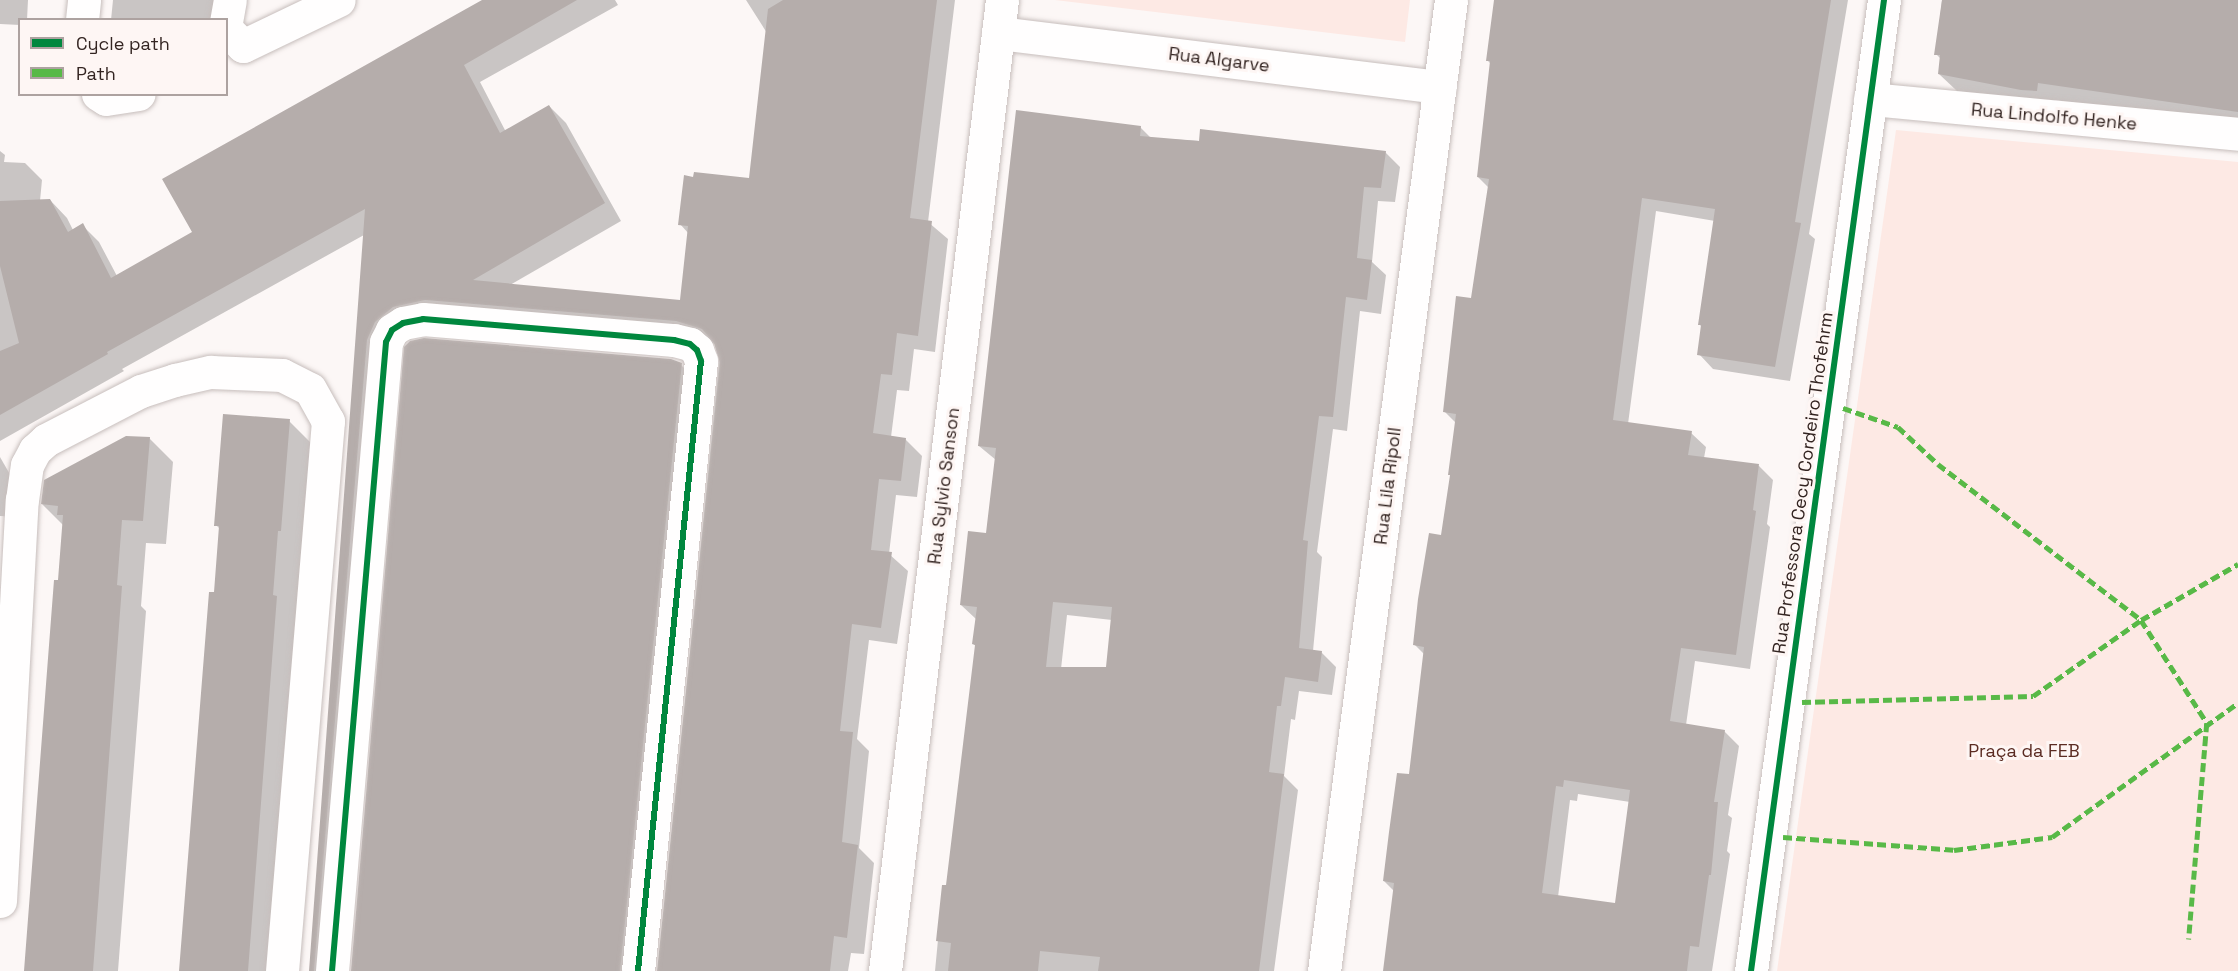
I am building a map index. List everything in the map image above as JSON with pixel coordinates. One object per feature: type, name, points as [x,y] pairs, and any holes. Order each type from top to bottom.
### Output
[{"type":"street","points":[[82,18],[84,0]]},
{"type":"street","points":[[230,0],[231,38],[339,0]]},
{"type":"street","name":"Rua Sylvio Sanson","points":[[885,971],[1002,0]]},
{"type":"street","name":"Rua Lila Ripoll","points":[[1324,971],[1451,0]]},
{"type":"street","name":"Rua Professora Cecy Cordeiro Thofehrm","points":[[1751,971],[1884,0]]},
{"type":"street","name":"Rua Algarve","points":[[998,33],[1440,87]]},
{"type":"street","points":[[101,96],[106,99],[126,96]]},
{"type":"street","name":"Rua Lindolfo Henke","points":[[1870,99],[2238,134]]},
{"type":"street","points":[[332,971],[386,342],[392,330],[403,323],[423,319],[674,340],[690,344],[697,350],[701,361],[638,971]]},
{"type":"street","points":[[0,901],[21,512],[27,465],[36,450],[46,440],[141,391],[211,372],[282,375],[310,389],[328,421],[282,971]]},
{"type":"green space","points":[[1055,0],[1410,0],[1405,42]]},
{"type":"green space","name":"Praça da FEB","points":[[1896,130],[2238,162],[2238,971],[1777,971]]},
{"type":"building","points":[[482,0],[577,0],[464,65],[500,133],[549,105],[605,203],[473,280],[680,300],[688,226],[678,225],[684,175],[693,177],[694,172],[749,178],[768,9],[783,0],[937,0],[910,218],[932,221],[918,336],[897,333],[892,375],[881,374],[873,433],[906,438],[901,481],[879,479],[871,550],[892,552],[881,628],[852,624],[840,731],[853,732],[842,842],[858,845],[847,938],[834,936],[830,971],[657,971],[720,363],[714,343],[702,329],[676,321],[425,300],[393,307],[375,322],[367,340],[314,971],[309,971],[365,209],[107,352],[108,354],[0,415],[0,351],[19,343],[0,266],[0,201],[50,199],[68,232],[83,223],[111,278],[192,232],[162,179]]},
{"type":"building","points":[[1494,0],[1831,0],[1795,222],[1801,223],[1775,367],[1697,355],[1701,325],[1698,325],[1715,209],[1642,198],[1613,420],[1692,431],[1688,455],[1759,464],[1753,510],[1756,511],[1736,655],[1681,648],[1670,721],[1725,730],[1714,802],[1718,802],[1711,875],[1709,875],[1699,947],[1690,946],[1687,971],[1383,971],[1394,883],[1383,881],[1389,832],[1397,773],[1409,774],[1424,647],[1413,645],[1418,599],[1429,533],[1441,535],[1450,475],[1448,475],[1456,414],[1443,412],[1456,296],[1471,298],[1489,179],[1477,177],[1490,61],[1486,61]],"holes":[[[1564,780],[1630,790],[1615,903],[1542,893],[1556,786],[1563,787]]]},
{"type":"building","points":[[1942,0],[2238,0],[2238,112],[2038,83],[2037,91],[2021,90],[1938,74],[1940,55],[1934,55]]},
{"type":"building","points":[[1016,110],[1141,126],[1140,136],[1199,141],[1200,129],[1386,151],[1381,188],[1364,187],[1357,258],[1372,260],[1367,300],[1346,297],[1333,417],[1319,416],[1303,540],[1308,541],[1299,648],[1322,651],[1318,682],[1285,677],[1281,706],[1277,706],[1269,772],[1284,774],[1259,971],[1098,971],[1100,957],[1040,951],[1038,971],[948,971],[951,943],[936,941],[942,885],[946,885],[975,645],[972,644],[977,607],[960,605],[968,531],[986,533],[996,448],[978,446]],"holes":[[[1053,602],[1112,607],[1106,667],[1046,667]]]},
{"type":"building","points":[[424,338],[671,359],[682,363],[620,971],[351,971],[404,347],[410,341]]},
{"type":"building","points":[[223,414],[290,419],[281,531],[278,531],[273,595],[277,596],[248,971],[179,971],[209,592],[214,592],[219,526],[214,526]]},
{"type":"building","points":[[126,436],[150,437],[143,521],[122,520],[117,585],[122,586],[93,971],[24,971],[54,580],[58,580],[63,515],[57,515],[58,506],[41,504],[44,480]]},
{"type":"marked path","points":[[1843,408],[1898,427],[1938,464],[2141,620],[2238,564]]},
{"type":"marked path","points":[[1802,702],[2033,696],[2141,620],[2207,723],[2189,939]]},
{"type":"marked path","points":[[1783,837],[1954,850],[2052,837],[2238,703]]},
{"type":"cycle path","points":[[1751,971],[1884,0]]},
{"type":"cycle path","points":[[332,971],[386,342],[392,330],[403,323],[423,319],[674,340],[690,344],[697,350],[701,361],[638,971]]}]
